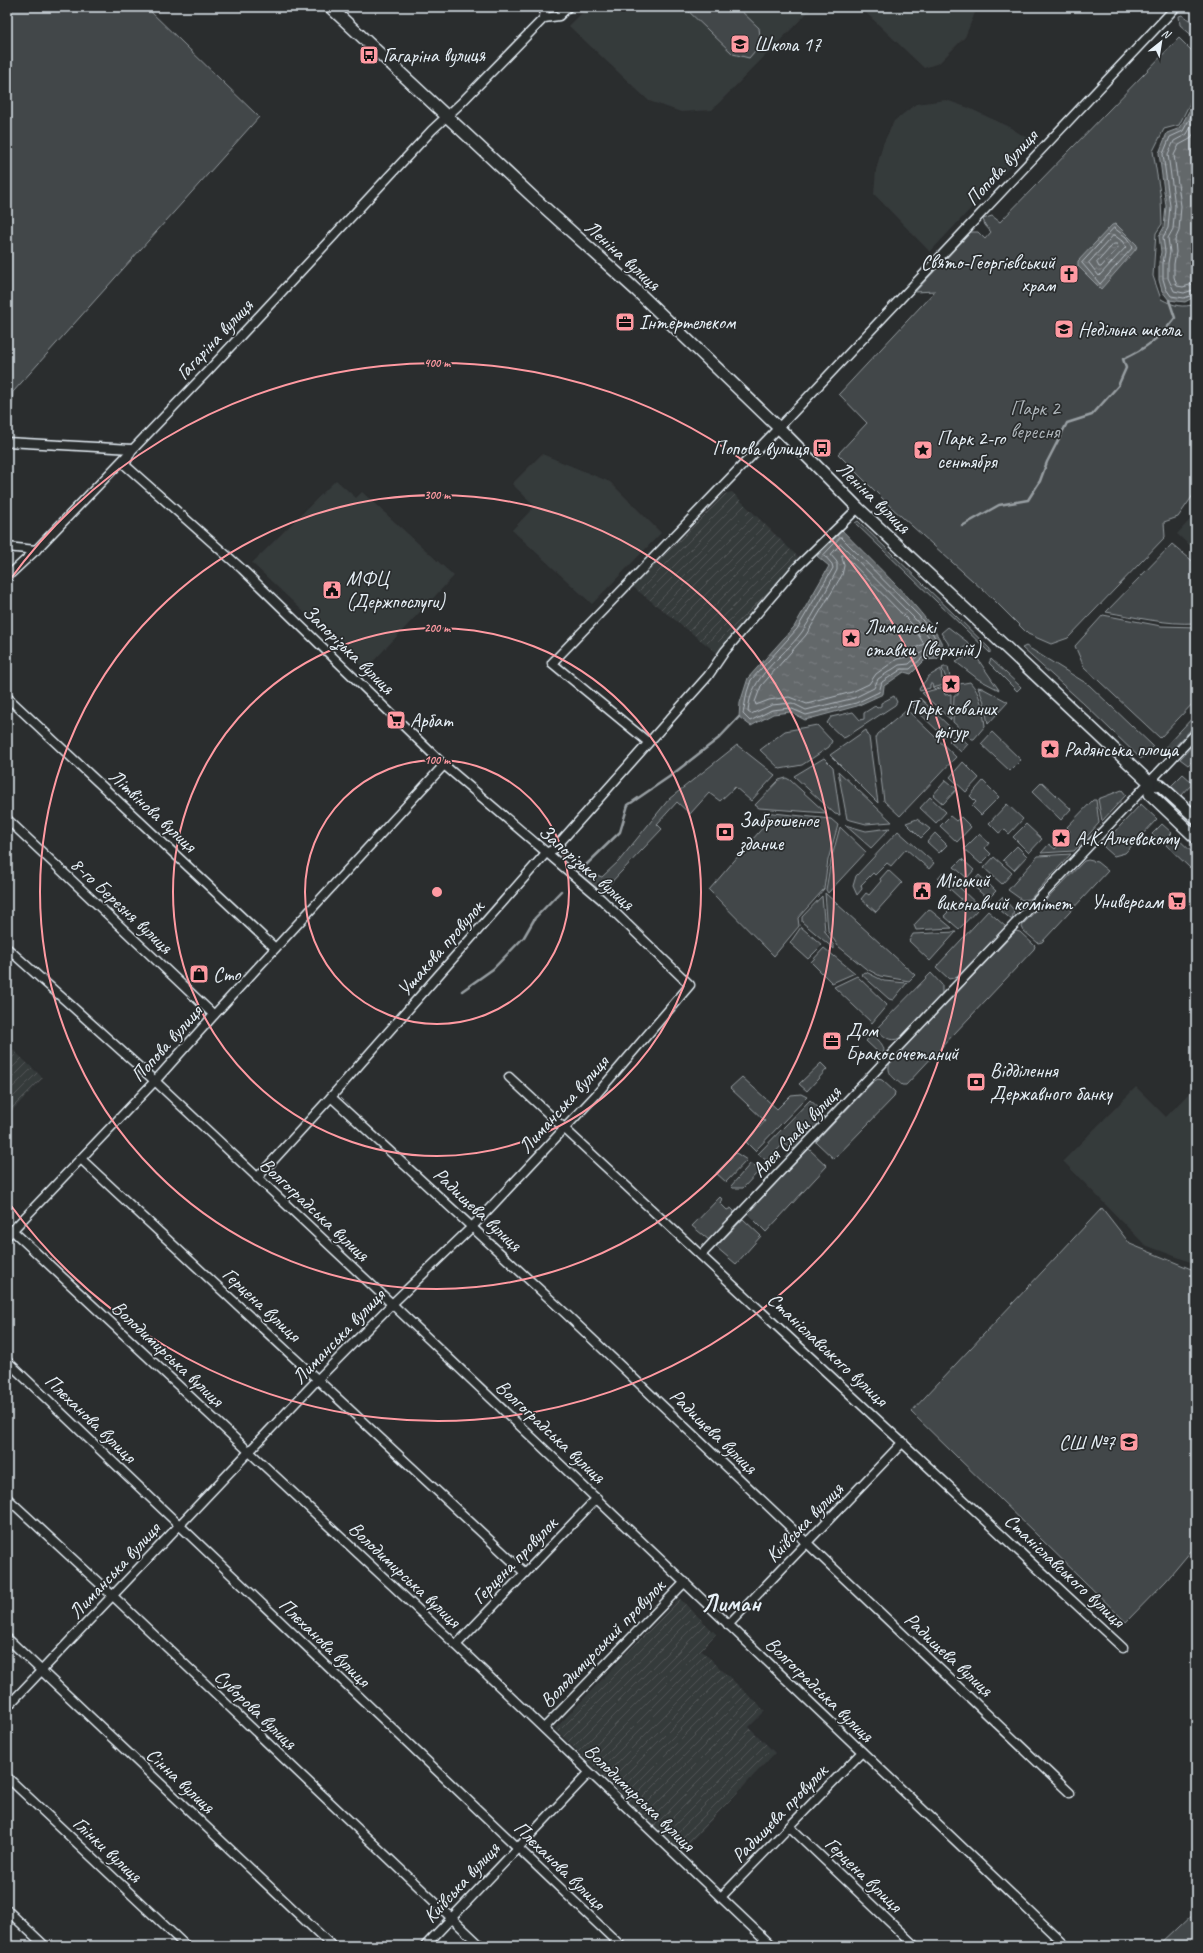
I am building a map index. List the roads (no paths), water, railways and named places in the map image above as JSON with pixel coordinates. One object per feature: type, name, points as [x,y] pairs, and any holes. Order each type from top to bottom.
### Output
[{"type":"street","name":"Леніна вулиця","points":[[330,7],[533,198],[637,291],[778,427],[858,508],[1149,782],[1161,786],[1196,818]]},
{"type":"street","points":[[544,7],[544,18]]},
{"type":"street","name":"Гагаріна вулиця","points":[[7,577],[36,550],[207,372],[432,130],[460,104],[544,18],[559,16],[568,7]]},
{"type":"street","name":"Попова вулиця","points":[[648,742],[552,663],[1176,7]]},
{"type":"street","points":[[7,442],[132,449]]},
{"type":"street","name":"Запорізька вулиця","points":[[132,449],[125,465],[242,569],[444,764],[601,899],[690,985]]},
{"type":"street","name":"Ушакова провулок","points":[[257,1178],[331,1097],[546,853],[554,850],[708,676],[726,651],[796,568],[858,508]]},
{"type":"street","points":[[7,547],[36,550]]},
{"type":"street","name":"Літвінова вулиця","points":[[7,697],[275,948]]},
{"type":"street","name":"Алея Слави вулиця","points":[[701,1255],[1091,846],[1196,733]]},
{"type":"street","name":"Попова вулиця","points":[[9,1233],[155,1081],[444,764]]},
{"type":"street","name":"Леніна вулиця","points":[[1149,782],[1150,794],[1196,838]]},
{"type":"street","name":"8-го Березня вулиця","points":[[7,820],[214,1015]]},
{"type":"street","name":"Волгоградська вулиця","points":[[7,948],[155,1081],[392,1304],[1066,1946]]},
{"type":"street","name":"Лиманська вулиця","points":[[7,1707],[318,1379],[392,1304],[472,1227],[595,1096],[690,985]]},
{"type":"street","name":"Станіславського вулиця","points":[[509,1077],[1123,1648]]},
{"type":"street","name":"Радищева вулиця","points":[[331,1097],[472,1227],[1070,1793]]},
{"type":"street","name":"Герцена вулиця","points":[[81,1158],[525,1573]]},
{"type":"street","name":"Володимирська вулиця","points":[[9,1233],[249,1452],[456,1645],[772,1946]]},
{"type":"street","name":"Плєханова вулиця","points":[[7,1361],[621,1946]]},
{"type":"street","name":"Київська вулиця","points":[[728,1625],[903,1442]]},
{"type":"street","name":"Суворова вулиця","points":[[7,1498],[113,1596],[481,1946]]},
{"type":"street","name":"Герцена провулок","points":[[456,1645],[597,1498]]},
{"type":"street","name":"Володимирський провулок","points":[[544,1728],[685,1582]]},
{"type":"street","name":"Сінна вулиця","points":[[7,1638],[332,1946]]},
{"type":"street","name":"Радищева провулок","points":[[721,1897],[862,1752]]},
{"type":"street","name":"Київська вулиця","points":[[425,1946],[517,1847],[589,1773]]},
{"type":"street","name":"Глінки вулиця","points":[[7,1777],[186,1946]]},
{"type":"street","name":"Герцена вулиця","points":[[790,1827],[915,1946]]},
{"type":"street","points":[[7,1910],[45,1946]]},
{"type":"water","points":[[1196,98],[1196,296],[1185,302],[1169,300],[1162,291],[1159,280],[1159,262],[1161,252],[1159,236],[1164,227],[1166,206],[1159,153],[1167,133],[1180,128]]},
{"type":"water","points":[[1116,224],[1137,245],[1136,249],[1101,289],[1078,266],[1078,261],[1112,225]]},
{"type":"water","points":[[842,530],[917,608],[931,625],[940,640],[944,652],[937,659],[925,660],[911,674],[904,672],[884,686],[883,694],[857,706],[805,720],[790,712],[773,714],[751,726],[739,717],[740,703],[748,678],[794,627],[829,566],[817,556]]},
{"type":"waterway","points":[[962,526],[999,505],[1028,500],[1040,481],[1047,462],[1067,423],[1092,415],[1118,386],[1126,368],[1123,359],[1152,342],[1175,318],[1169,300]]},
{"type":"waterway","points":[[586,865],[620,832],[628,805],[669,777],[719,738],[739,717]]},
{"type":"waterway","points":[[462,991],[493,969],[524,937],[535,918],[561,891]]},
{"type":"place","name":"Школа 17","points":[[740,44]]},
{"type":"place","name":"Гагаріна вулиця","points":[[369,55]]},
{"type":"place","name":"Свято-Георгієвський храм","points":[[1069,274]]},
{"type":"place","name":"Інтертелеком","points":[[625,322]]},
{"type":"place","name":"Недільна школа","points":[[1064,329]]},
{"type":"place","name":"Попова вулиця","points":[[822,448]]},
{"type":"place","name":"Парк 2-го сентября","points":[[923,450]]},
{"type":"place","name":"МФЦ (Держпослуги)","points":[[332,590]]},
{"type":"place","name":"Лиманські ставки (верхній)","points":[[851,638]]},
{"type":"place","name":"Парк кованих фігур","points":[[951,684]]},
{"type":"place","name":"Арбат","points":[[396,720]]},
{"type":"place","name":"Радянська площа","points":[[1050,749]]},
{"type":"place","name":"Заброшеное здание","points":[[725,832]]},
{"type":"place","name":"А.К.Алчевскому","points":[[1061,838]]},
{"type":"place","name":"Міський виконавчий комітет","points":[[922,891]]},
{"type":"place","name":"Универсам","points":[[1177,901]]},
{"type":"place","name":"Сто","points":[[199,974]]},
{"type":"place","name":"Дом Бракосочетаний","points":[[832,1041]]},
{"type":"place","name":"Відділення Державного банку","points":[[976,1082]]},
{"type":"place","name":"СШ №7","points":[[1129,1442]]},
{"type":"district","name":"Лиман","points":[[731,1603]]},
{"type":"park label","name":"Парк 2 вересня","points":[[1035,420]]}]
